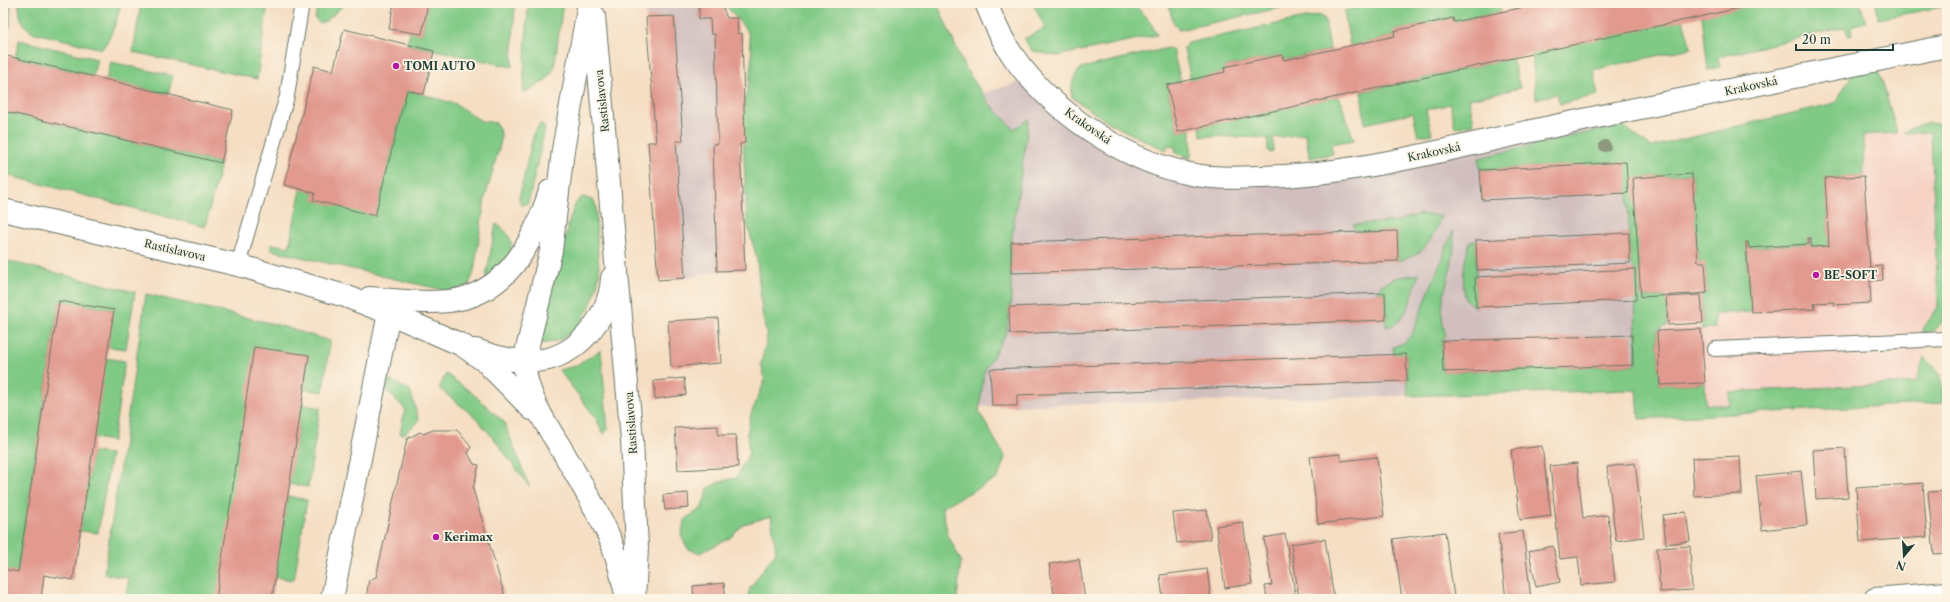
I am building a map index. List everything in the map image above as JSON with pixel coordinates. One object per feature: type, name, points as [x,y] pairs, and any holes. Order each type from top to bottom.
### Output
[{"type":"street","name":"Rastislavova","points":[[589,3],[563,150],[551,251],[524,362],[524,374],[528,388],[545,424],[564,454],[608,533],[619,565],[627,599]]},
{"type":"street","name":"Rastislavova","points":[[592,3],[634,470],[637,548],[634,599]]},
{"type":"street","name":"Krakovská","points":[[986,3],[998,33],[1015,59],[1031,78],[1062,108],[1101,137],[1141,158],[1180,172],[1223,178],[1283,177],[1367,166],[1620,112],[1947,46]]},
{"type":"street","name":"Rastislavova","points":[[345,296],[416,302],[450,301],[465,298],[498,283],[517,261],[532,235],[547,203],[563,150]]},
{"type":"street","name":"Rastislavova","points":[[3,210],[238,265],[345,296],[389,313],[462,345],[492,356],[524,362],[547,360],[559,355],[580,341],[592,329],[608,302],[612,288],[615,248]]},
{"type":"street","points":[[332,599],[389,313]]},
{"type":"street","name":"Rastislavova","points":[[462,345],[486,362],[519,394],[545,424]]},
{"type":"street","points":[[1875,599],[1947,593]]},
{"type":"lane","points":[[238,265],[287,96],[302,3]]},
{"type":"lane","points":[[1715,349],[1947,339]]},
{"type":"shaded area","points":[[645,3],[721,3],[727,18],[737,18],[738,33],[742,33],[745,143],[740,144],[745,270],[717,271],[685,278],[658,280],[648,142],[656,142]]},
{"type":"shaded area","points":[[1031,78],[1141,158],[1283,177],[1619,112],[1625,148],[1630,263],[1635,269],[1635,344],[1638,390],[961,407],[979,95]]},
{"type":"shaded area","points":[[1930,132],[1938,307],[1923,329],[1923,340],[1924,357],[1941,375],[1943,403],[1639,419],[1625,148]]},
{"type":"green space","points":[[3,3],[11,3],[10,27],[3,25]]},
{"type":"green space","points":[[19,3],[121,3],[114,27],[102,49],[31,32],[21,19]]},
{"type":"green space","points":[[141,3],[268,3],[257,79],[133,52]]},
{"type":"green space","points":[[318,3],[346,3],[326,21],[319,23],[315,19]]},
{"type":"green space","points":[[428,3],[515,3],[512,67],[407,44],[410,32],[422,34]]},
{"type":"green space","points":[[528,3],[563,3],[554,69],[545,81],[523,93]]},
{"type":"green space","points":[[724,3],[937,3],[964,66],[989,103],[1014,129],[1029,119],[1011,242],[1011,300],[1006,333],[984,372],[979,412],[1005,457],[998,478],[942,507],[948,535],[961,561],[957,599],[747,599],[750,588],[776,552],[771,516],[744,524],[730,538],[700,553],[688,549],[681,535],[685,519],[702,508],[708,488],[721,481],[736,478],[749,453],[747,434],[751,414],[765,380],[761,364],[767,338],[762,312],[757,259],[747,223],[742,112],[750,77],[752,53],[748,32]]},
{"type":"green space","points":[[1033,3],[1133,3],[1151,23],[1157,35],[1057,56],[1032,51],[1024,39],[1045,28]]},
{"type":"green space","points":[[1168,3],[1303,3],[1179,30],[1173,22]]},
{"type":"green space","points":[[1375,3],[1500,3],[1501,12],[1454,22],[1452,18],[1394,31],[1395,36],[1350,46],[1344,11]]},
{"type":"green space","points":[[1761,3],[1860,3],[1866,22],[1851,26],[1853,35],[1848,36],[1845,27],[1718,57],[1720,67],[1708,70],[1702,16]]},
{"type":"green space","points":[[1876,3],[1947,3],[1947,6],[1878,19]]},
{"type":"green space","points":[[1319,15],[1325,19],[1330,50],[1284,60],[1282,55],[1224,67],[1225,72],[1191,80],[1184,49],[1187,43]]},
{"type":"green space","points":[[1683,20],[1691,48],[1593,70],[1598,95],[1560,104],[1557,94],[1536,99],[1532,53]]},
{"type":"green space","points":[[19,40],[97,59],[93,76],[15,58]]},
{"type":"green space","points":[[1168,48],[1173,51],[1181,82],[1167,85],[1178,132],[1191,129],[1191,158],[1175,153],[1176,148],[1168,145],[1166,150],[1128,133],[1095,114],[1072,97],[1073,81],[1081,68]]},
{"type":"green space","points":[[1512,58],[1520,88],[1469,99],[1474,124],[1455,128],[1450,104],[1426,110],[1432,134],[1418,136],[1413,113],[1365,124],[1361,92]]},
{"type":"green space","points":[[111,62],[173,76],[168,94],[106,80]]},
{"type":"green space","points":[[1878,66],[1897,133],[1863,135],[1864,176],[1825,178],[1829,246],[1811,247],[1811,238],[1808,239],[1809,244],[1749,248],[1748,242],[1746,242],[1751,312],[1714,314],[1715,328],[1701,329],[1703,323],[1701,295],[1707,293],[1705,262],[1698,262],[1692,174],[1634,178],[1641,297],[1666,297],[1668,325],[1657,331],[1660,385],[1705,383],[1706,405],[1730,405],[1729,392],[1916,383],[1924,357],[1941,375],[1943,403],[1639,419],[1637,390],[1408,396],[1406,355],[1394,355],[1393,347],[1404,343],[1412,334],[1453,231],[1454,242],[1452,262],[1444,293],[1442,314],[1446,336],[1442,341],[1443,372],[1636,365],[1635,270],[1630,263],[1628,193],[1538,167],[1480,170],[1479,158],[1622,125],[1651,147],[1835,103],[1854,71]]},
{"type":"green space","points":[[407,90],[456,104],[481,121],[496,123],[501,134],[500,145],[485,198],[474,272],[468,287],[447,291],[271,250],[271,244],[289,247],[301,189],[315,193],[314,200],[375,215]]},
{"type":"green space","points":[[1339,96],[1354,140],[1331,144],[1333,154],[1310,158],[1305,134],[1273,138],[1273,151],[1270,153],[1268,151],[1268,138],[1201,136],[1200,127]]},
{"type":"green space","points":[[3,111],[221,163],[205,227],[3,174]]},
{"type":"green space","points":[[1928,123],[1939,124],[1944,185],[1947,296],[1942,322],[1935,330],[1923,334],[1923,329],[1938,307],[1931,132],[1903,133],[1906,130]]},
{"type":"green space","points":[[540,124],[543,125],[545,129],[528,204],[521,205],[519,198],[534,132]]},
{"type":"green space","points":[[584,197],[594,201],[596,206],[599,276],[593,300],[581,322],[572,331],[563,338],[552,342],[539,343],[573,208],[578,200]]},
{"type":"green space","points":[[1420,214],[1441,216],[1427,245],[1416,255],[1398,261],[1397,231],[1357,232],[1353,225],[1398,221]]},
{"type":"green space","points":[[496,224],[505,231],[510,239],[511,246],[509,254],[504,261],[485,282]]},
{"type":"green space","points":[[1476,240],[1476,307],[1467,300],[1463,284],[1468,247],[1470,242]]},
{"type":"green space","points":[[3,260],[135,292],[126,349],[108,347],[113,310],[59,301],[18,572],[3,569]]},
{"type":"green space","points":[[1419,274],[1412,298],[1405,314],[1394,325],[1386,327],[1385,293],[1377,293],[1380,286],[1395,278]]},
{"type":"green space","points":[[146,294],[278,325],[330,341],[323,392],[304,389],[309,355],[216,599],[125,599],[129,578],[104,574]]},
{"type":"green space","points":[[601,350],[608,430],[604,434],[595,417],[559,370],[575,366]]},
{"type":"green space","points":[[106,358],[125,361],[113,441],[94,438]]},
{"type":"green space","points":[[446,374],[471,392],[504,422],[529,486],[494,439],[475,417],[439,388]]},
{"type":"green space","points":[[387,379],[410,390],[419,421],[404,434],[400,434],[405,409],[387,391]]},
{"type":"green space","points":[[301,404],[320,408],[308,487],[289,484]]},
{"type":"green space","points":[[92,452],[111,454],[98,533],[80,531]]},
{"type":"green space","points":[[288,496],[307,500],[294,580],[275,577]]},
{"type":"building","points":[[394,3],[428,3],[422,34],[389,29]]},
{"type":"building","points":[[699,3],[721,3],[727,18],[737,18],[738,34],[742,33],[745,143],[740,144],[745,270],[717,271],[713,144],[718,144],[715,34],[711,34],[710,19],[699,19]]},
{"type":"building","points":[[1543,3],[1758,4],[1178,132],[1167,85],[1225,72],[1224,67],[1282,55],[1284,60],[1395,36],[1394,31],[1453,18],[1454,22]]},
{"type":"building","points":[[674,16],[683,141],[676,141],[685,278],[658,280],[648,142],[656,142],[646,17]]},
{"type":"building","points":[[344,29],[434,51],[424,94],[407,90],[375,216],[313,200],[315,193],[284,185],[314,66],[333,71]]},
{"type":"building","points":[[3,55],[233,110],[221,163],[3,111]]},
{"type":"building","points":[[1626,162],[1628,193],[1482,200],[1480,170]]},
{"type":"building","points":[[1692,174],[1698,262],[1705,262],[1707,293],[1641,297],[1633,178]]},
{"type":"building","points":[[1864,176],[1870,267],[1882,266],[1883,280],[1870,281],[1871,303],[1834,305],[1834,302],[1814,303],[1815,309],[1751,312],[1746,242],[1748,242],[1749,248],[1809,244],[1808,238],[1811,238],[1811,247],[1829,246],[1825,178]]},
{"type":"building","points":[[1397,231],[1398,261],[1011,273],[1011,242]]},
{"type":"building","points":[[1629,233],[1630,263],[1477,270],[1476,240]]},
{"type":"building","points":[[1635,269],[1636,300],[1476,307],[1475,277]]},
{"type":"building","points":[[1385,293],[1386,320],[1010,334],[1009,307]]},
{"type":"building","points":[[1701,295],[1703,323],[1668,325],[1666,297]]},
{"type":"building","points":[[59,301],[114,310],[73,580],[44,575],[41,599],[3,599],[3,569],[18,572]]},
{"type":"building","points":[[718,318],[721,363],[671,367],[668,321]]},
{"type":"building","points":[[1701,329],[1705,383],[1660,385],[1657,331]]},
{"type":"building","points":[[1632,335],[1633,365],[1443,372],[1442,341]]},
{"type":"building","points":[[254,347],[309,355],[304,389],[272,599],[216,599]]},
{"type":"building","points":[[1406,354],[1407,381],[1017,395],[1017,406],[992,406],[990,369]]},
{"type":"building","points":[[684,378],[686,395],[655,399],[654,381]]},
{"type":"building","points":[[718,426],[718,435],[736,435],[738,467],[678,470],[675,428]]},
{"type":"building","name":"Kerimax","points":[[433,430],[457,430],[471,447],[468,453],[474,464],[479,465],[473,489],[504,593],[502,599],[366,599],[369,580],[376,577],[407,439],[420,432],[423,434]]},
{"type":"building","points":[[1542,446],[1551,516],[1520,520],[1511,450]]},
{"type":"building","points":[[1845,448],[1848,497],[1816,499],[1813,450]]},
{"type":"building","points":[[1340,454],[1341,461],[1377,457],[1384,516],[1318,524],[1310,457]]},
{"type":"building","points":[[1740,456],[1742,494],[1694,496],[1692,458]]},
{"type":"building","points":[[1577,463],[1583,518],[1608,515],[1615,582],[1581,585],[1578,557],[1560,559],[1550,466]]},
{"type":"building","points":[[1635,463],[1644,537],[1616,541],[1607,467]]},
{"type":"building","points":[[1801,471],[1807,525],[1762,530],[1756,476]]},
{"type":"building","points":[[1923,483],[1927,537],[1860,542],[1856,488]]},
{"type":"building","points":[[1947,491],[1947,553],[1934,554],[1928,492]]},
{"type":"building","points":[[688,493],[689,508],[665,510],[663,495]]},
{"type":"building","points":[[1207,510],[1211,539],[1177,543],[1173,513]]},
{"type":"building","points":[[1686,512],[1690,541],[1666,544],[1663,515]]},
{"type":"building","points":[[1243,522],[1252,584],[1225,588],[1216,526]]},
{"type":"building","points":[[1523,531],[1531,599],[1506,599],[1498,534]]},
{"type":"building","points":[[1445,532],[1454,597],[1439,599],[1402,599],[1393,539]]},
{"type":"building","points":[[1285,534],[1296,599],[1267,599],[1265,586],[1272,585],[1264,538]]},
{"type":"building","points":[[1325,539],[1334,599],[1299,599],[1291,544]]},
{"type":"building","points":[[1553,546],[1560,582],[1536,587],[1529,551]]},
{"type":"building","points":[[1690,546],[1692,590],[1660,592],[1657,548]]},
{"type":"building","points":[[1079,559],[1085,599],[1055,599],[1049,564]]},
{"type":"building","points":[[1207,569],[1211,599],[1163,599],[1160,575]]},
{"type":"building","points":[[724,583],[726,599],[694,599],[693,586]]},
{"type":"place","name":"TOMI AUTO","points":[[396,66]]},
{"type":"place","name":"BE-SOFT","points":[[1816,275]]},
{"type":"place","name":"Kerimax","points":[[436,537]]}]
